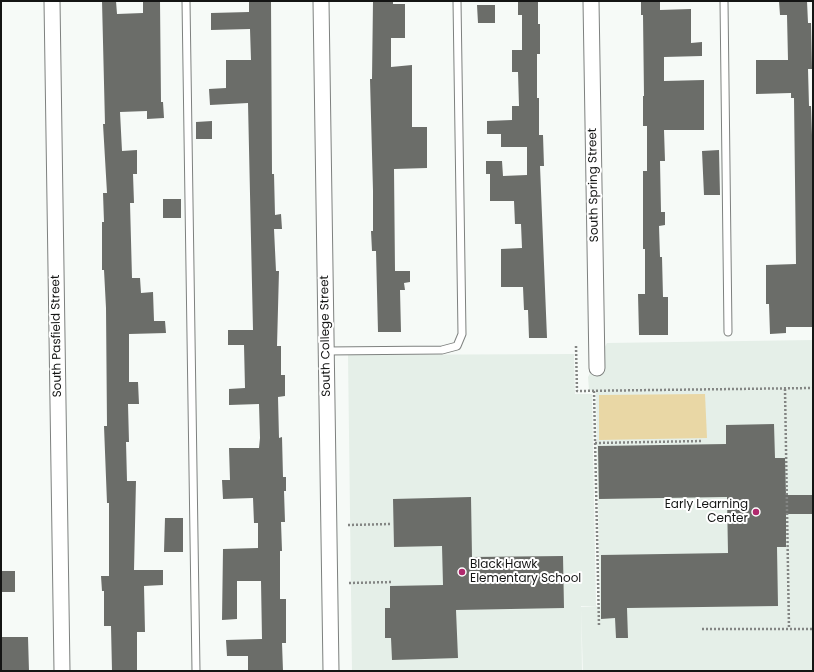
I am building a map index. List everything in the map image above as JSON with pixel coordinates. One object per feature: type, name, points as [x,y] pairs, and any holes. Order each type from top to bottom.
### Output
[{"type":"street","name":"South Pasfield Street","points":[[52,1],[62,671]]},
{"type":"street","name":"South College Street","points":[[321,1],[331,671]]},
{"type":"street","name":"South Spring Street","points":[[591,1],[597,368]]},
{"type":"lane","points":[[186,1],[196,671]]},
{"type":"lane","points":[[326,351],[442,350],[457,346],[462,334],[457,1]]},
{"type":"lane","points":[[724,1],[728,332]]},
{"type":"path","points":[[576,346],[577,392],[813,388]]},
{"type":"path","points":[[785,389],[789,629]]},
{"type":"path","points":[[594,391],[599,626]]},
{"type":"path","points":[[595,443],[702,441]]},
{"type":"path","points":[[348,525],[391,524]]},
{"type":"path","points":[[349,583],[393,582]]},
{"type":"path","points":[[702,630],[813,628]]},
{"type":"shaded area","points":[[813,340],[813,671],[583,671],[581,609],[582,671],[352,671],[348,355],[574,354],[575,394],[592,394],[596,606],[581,607],[600,606],[596,391],[589,390],[588,377],[607,343]]},
{"type":"shaded area","points":[[705,394],[707,438],[599,440],[599,395]]},
{"type":"building","points":[[102,1],[116,1],[117,14],[143,13],[143,1],[160,1],[161,102],[163,102],[164,118],[147,119],[147,111],[120,112],[122,151],[137,150],[137,174],[133,174],[134,203],[130,203],[132,278],[140,278],[141,293],[153,292],[154,321],[165,321],[166,333],[129,334],[129,382],[138,382],[139,404],[128,404],[129,442],[126,442],[127,481],[136,481],[134,570],[163,570],[163,585],[144,586],[145,632],[137,632],[137,671],[112,671],[111,626],[104,626],[104,591],[102,591],[101,576],[109,576],[109,503],[107,503],[104,426],[107,426],[106,308],[104,270],[102,270],[102,222],[104,222],[103,193],[107,193],[103,124],[105,124]]},
{"type":"building","points":[[249,1],[271,1],[272,174],[274,174],[275,215],[281,214],[282,229],[274,229],[276,271],[279,271],[277,346],[281,346],[281,375],[285,375],[285,396],[278,397],[279,438],[282,437],[283,477],[286,477],[286,491],[284,491],[285,522],[281,522],[282,551],[280,551],[280,599],[286,599],[286,643],[282,643],[283,671],[248,671],[248,656],[227,656],[226,640],[262,639],[261,581],[237,581],[237,619],[222,620],[223,549],[258,548],[258,523],[254,523],[253,498],[223,499],[222,480],[230,480],[229,448],[259,448],[260,438],[259,404],[229,405],[229,389],[245,388],[244,345],[228,345],[228,330],[253,330],[248,103],[210,105],[209,89],[226,88],[226,60],[251,60],[250,29],[211,30],[211,13],[249,12]]},
{"type":"building","points":[[373,1],[393,1],[393,4],[405,4],[405,38],[391,38],[391,67],[412,65],[412,127],[427,127],[427,168],[394,169],[395,271],[410,271],[410,282],[404,283],[405,290],[400,290],[401,332],[378,332],[376,251],[372,251],[371,231],[373,231],[373,191],[370,79],[372,79]]},
{"type":"building","points":[[518,1],[538,1],[538,24],[540,24],[540,54],[537,54],[537,98],[539,98],[539,135],[543,135],[544,166],[540,166],[547,338],[529,338],[528,310],[524,310],[523,287],[501,287],[501,249],[522,248],[521,224],[515,224],[514,201],[490,201],[490,174],[486,174],[486,161],[502,161],[503,176],[527,175],[527,147],[501,147],[501,134],[487,134],[487,121],[512,120],[512,106],[519,106],[518,72],[512,72],[512,50],[522,50],[522,15],[518,15]]},
{"type":"building","points":[[641,1],[660,1],[660,10],[691,9],[691,43],[702,42],[702,56],[664,57],[664,81],[704,80],[704,130],[664,130],[665,161],[660,161],[661,212],[665,212],[665,225],[659,226],[660,257],[662,257],[663,297],[668,297],[668,335],[639,335],[638,294],[645,294],[645,249],[643,249],[643,171],[647,171],[647,126],[643,126],[643,15],[641,15]]},
{"type":"building","points":[[779,1],[807,1],[808,23],[811,23],[812,69],[808,69],[809,106],[811,106],[812,135],[813,327],[786,327],[786,333],[770,334],[769,304],[766,304],[766,265],[796,264],[794,98],[791,98],[791,93],[756,94],[756,60],[788,60],[787,15],[780,15]]},
{"type":"building","points":[[477,5],[495,5],[495,23],[478,23]]},
{"type":"building","points":[[212,121],[212,139],[196,139],[196,122]]},
{"type":"building","points":[[719,150],[720,195],[704,195],[702,151]]},
{"type":"building","points":[[163,199],[181,199],[181,218],[163,218]]},
{"type":"building","points":[[774,424],[775,458],[785,458],[786,495],[813,495],[813,514],[786,514],[786,547],[777,547],[778,606],[627,608],[628,638],[616,638],[615,618],[601,619],[601,555],[728,553],[727,497],[599,499],[598,446],[726,444],[726,425]]},
{"type":"building","points":[[471,497],[472,557],[563,556],[564,608],[456,610],[458,658],[392,660],[391,638],[385,638],[385,608],[390,608],[390,586],[443,585],[442,546],[394,547],[393,499]]},
{"type":"building","points":[[165,518],[183,518],[183,552],[164,552]]},
{"type":"building","points":[[1,571],[15,571],[15,592],[1,592]]},
{"type":"building","points":[[1,637],[28,637],[29,671],[1,671]]},
{"type":"place","name":"Early Learning Center","points":[[756,512]]},
{"type":"place","name":"Black Hawk Elementary School","points":[[462,572]]}]
